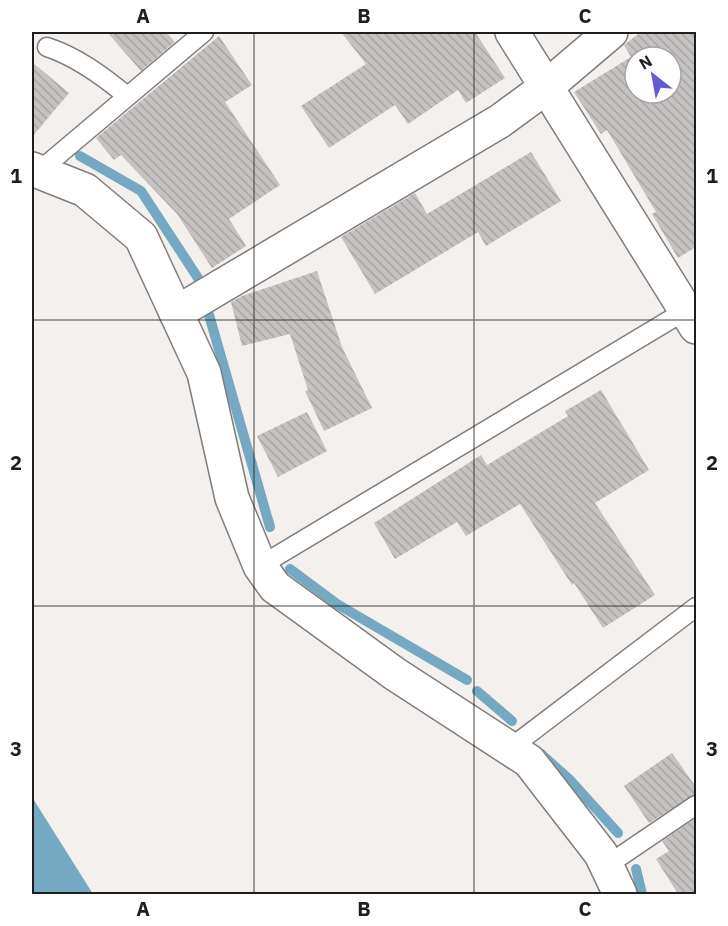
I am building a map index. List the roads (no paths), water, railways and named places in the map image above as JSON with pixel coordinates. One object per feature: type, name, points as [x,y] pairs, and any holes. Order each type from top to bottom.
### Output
[{"type":"street","points":[[512,32],[545,88],[693,314]]},
{"type":"street","points":[[176,313],[500,121],[545,88],[611,32]]},
{"type":"street","points":[[34,170],[85,190],[141,237],[204,373],[232,498],[260,566],[275,587],[395,674],[529,761],[601,854],[613,880]]},
{"type":"lane","points":[[34,170],[204,32]]},
{"type":"lane","points":[[46,47],[60,51],[102,75],[128,96]]},
{"type":"lane","points":[[260,566],[693,314]]},
{"type":"lane","points":[[509,749],[696,608]]},
{"type":"lane","points":[[613,880],[696,806]]},
{"type":"water","points":[[32,797],[93,894],[32,894]]},
{"type":"waterway","points":[[80,156],[141,191],[198,278]]},
{"type":"waterway","points":[[209,315],[270,527]]},
{"type":"waterway","points":[[290,569],[337,604],[467,680]]},
{"type":"waterway","points":[[477,691],[512,721]]},
{"type":"waterway","points":[[541,754],[570,780],[618,833]]},
{"type":"waterway","points":[[636,869],[642,894]]}]
